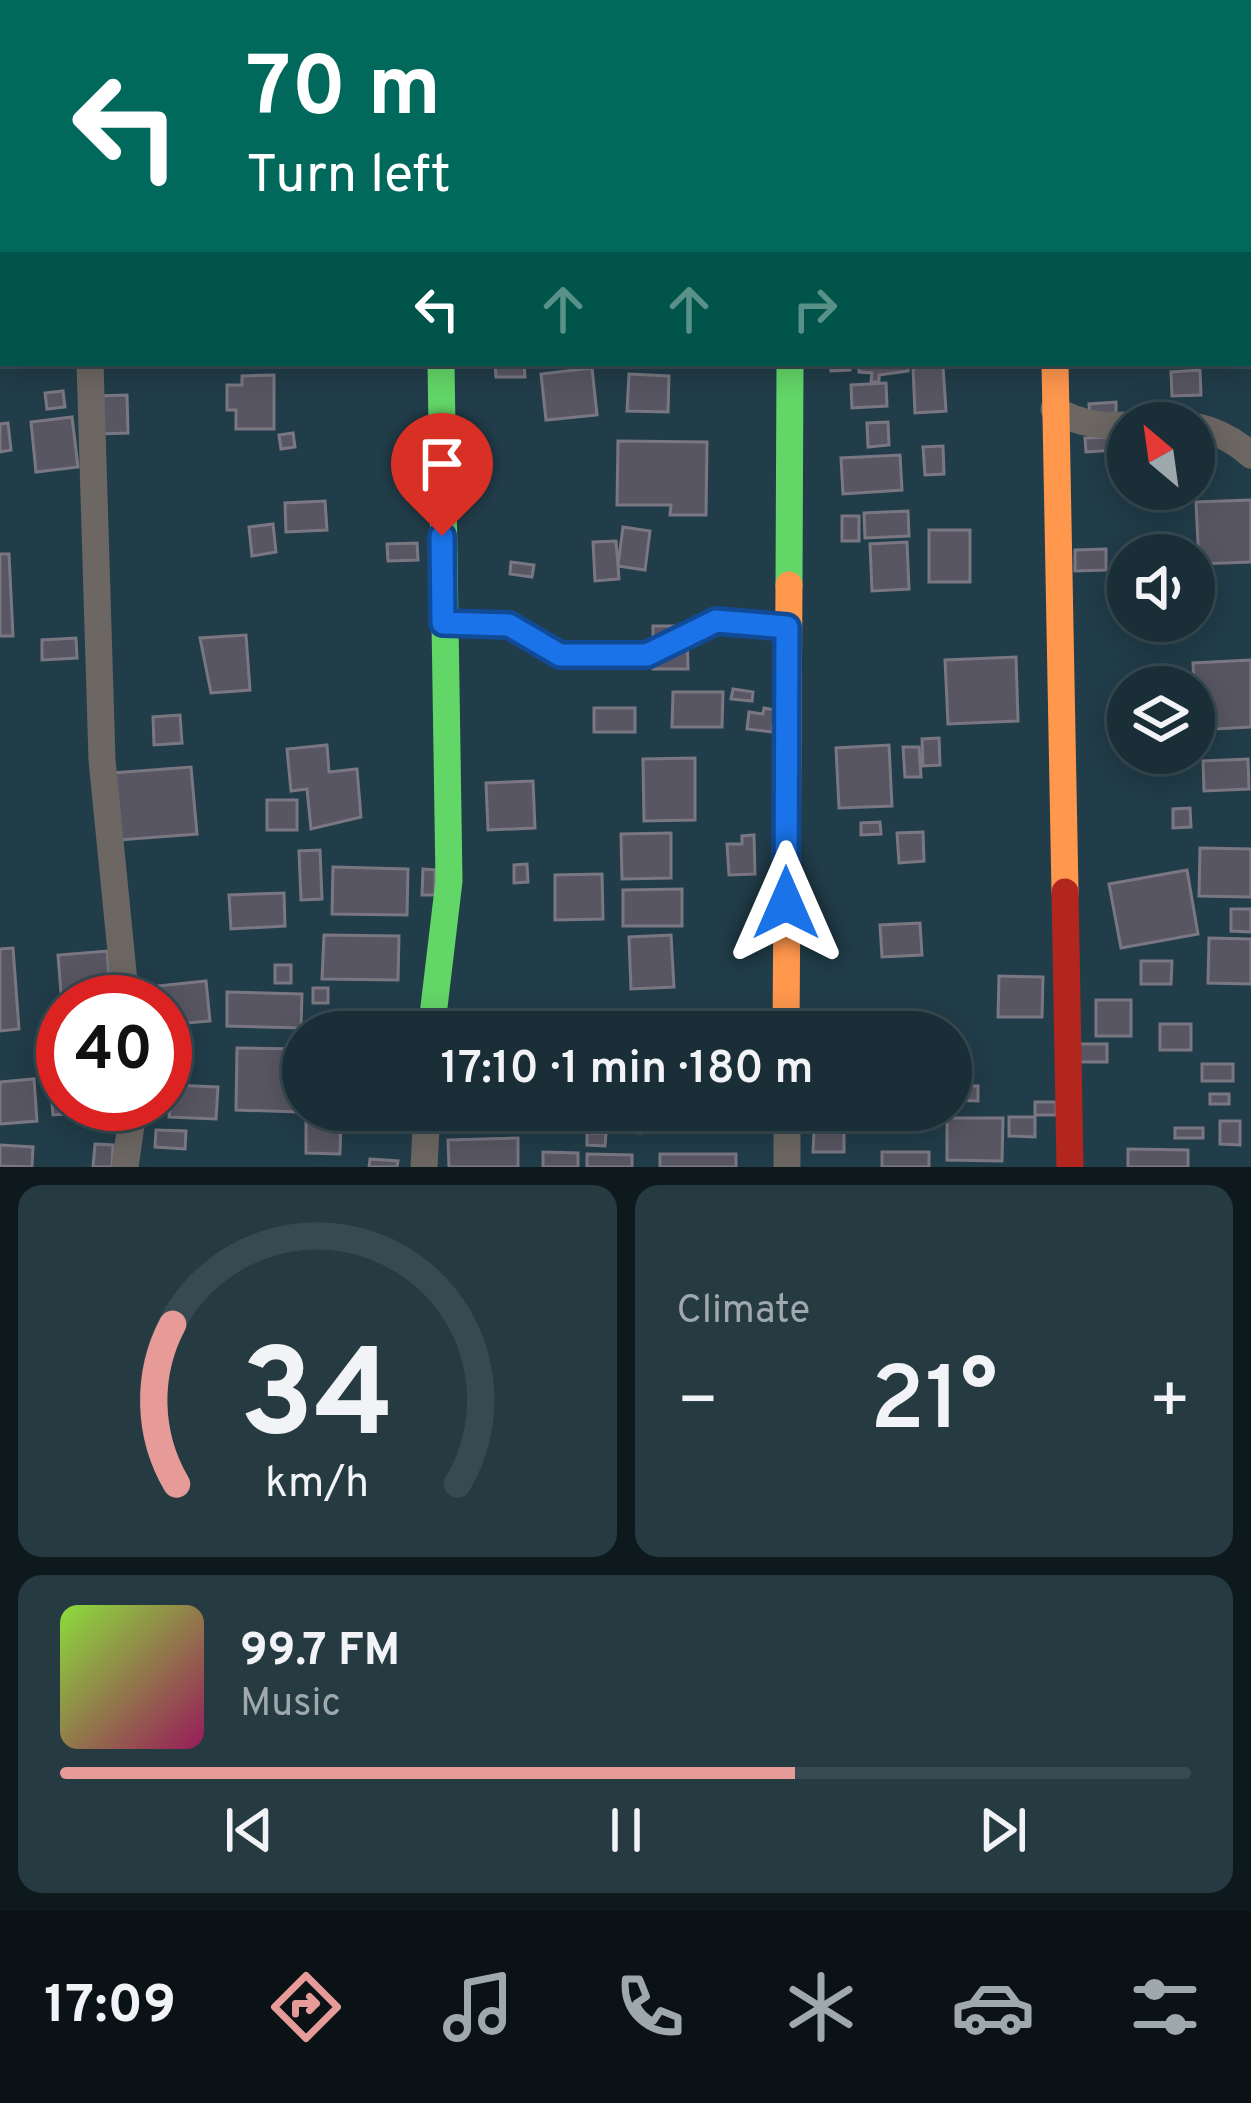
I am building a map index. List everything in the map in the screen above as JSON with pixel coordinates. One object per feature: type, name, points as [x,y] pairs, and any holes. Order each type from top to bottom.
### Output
[{"type":"street","points":[[90,366],[102,760],[123,975]]},
{"type":"street","points":[[434,1011],[449,881],[441,366]]},
{"type":"street","points":[[787,1011],[790,366]]},
{"type":"street","points":[[1054,366],[1070,1167]]},
{"type":"street","points":[[1054,409],[1086,424],[1196,423],[1232,439],[1251,455]]},
{"type":"street","points":[[443,623],[509,625],[560,655],[647,655],[716,621],[787,627]]},
{"type":"street","points":[[125,1167],[130,1131]]},
{"type":"street","points":[[424,1167],[426,1131]]},
{"type":"street","points":[[787,1131],[787,1167]]},
{"type":"building","points":[[495,366],[524,366],[525,377],[496,377]]},
{"type":"building","points":[[859,366],[908,366],[908,371],[879,375],[879,382],[871,382],[872,373],[859,372]]},
{"type":"building","points":[[943,366],[946,411],[915,413],[913,368]]},
{"type":"building","points":[[592,368],[597,415],[546,420],[541,374]]},
{"type":"building","points":[[1200,370],[1201,395],[1172,396],[1171,372]]},
{"type":"building","points":[[629,374],[669,376],[668,412],[627,411]]},
{"type":"building","points":[[274,375],[274,429],[236,429],[236,410],[227,410],[227,385],[242,385],[242,376]]},
{"type":"building","points":[[886,383],[887,406],[852,408],[851,385]]},
{"type":"building","points":[[63,391],[65,407],[47,409],[45,393]]},
{"type":"building","points":[[127,395],[128,433],[96,434],[95,396]]},
{"type":"building","points":[[1107,403],[1107,416],[1090,417],[1089,404]]},
{"type":"building","points":[[72,417],[78,467],[36,472],[31,422]]},
{"type":"building","points":[[888,422],[889,445],[868,447],[867,423]]},
{"type":"building","points":[[8,423],[11,450],[0,452],[0,424]]},
{"type":"building","points":[[293,433],[295,447],[281,449],[279,435]]},
{"type":"building","points":[[1107,437],[1107,451],[1086,452],[1085,438]]},
{"type":"building","points":[[618,441],[707,442],[706,515],[670,515],[671,505],[617,505]]},
{"type":"building","points":[[943,446],[944,474],[925,475],[923,447]]},
{"type":"building","points":[[900,455],[902,490],[843,494],[841,458]]},
{"type":"building","points":[[1251,500],[1251,562],[1215,563],[1215,534],[1198,534],[1196,510],[1215,510],[1215,501]]},
{"type":"building","points":[[325,501],[327,530],[286,532],[285,503]]},
{"type":"building","points":[[908,511],[909,536],[865,538],[864,513]]},
{"type":"building","points":[[842,516],[859,516],[859,541],[842,541]]},
{"type":"building","points":[[273,524],[276,552],[252,556],[249,527]]},
{"type":"building","points":[[623,527],[650,531],[645,570],[618,566]]},
{"type":"building","points":[[929,530],[970,530],[970,582],[929,582]]},
{"type":"building","points":[[616,541],[619,579],[595,581],[593,542]]},
{"type":"building","points":[[907,542],[909,589],[872,591],[870,544]]},
{"type":"building","points":[[417,543],[418,560],[388,561],[387,544]]},
{"type":"building","points":[[1106,549],[1106,570],[1075,571],[1075,550]]},
{"type":"building","points":[[0,554],[9,554],[13,636],[0,636]]},
{"type":"building","points":[[511,562],[534,565],[532,577],[510,574]]},
{"type":"building","points":[[653,626],[687,626],[688,669],[653,669]]},
{"type":"building","points":[[246,635],[250,690],[211,693],[200,638]]},
{"type":"building","points":[[76,638],[77,658],[42,660],[42,640]]},
{"type":"building","points":[[1016,657],[1018,721],[948,724],[945,660]]},
{"type":"building","points":[[1251,660],[1251,727],[1215,729],[1215,666],[1193,663]]},
{"type":"building","points":[[733,689],[753,692],[752,701],[731,699]]},
{"type":"building","points":[[673,692],[723,692],[722,727],[672,727]]},
{"type":"building","points":[[594,708],[635,708],[635,732],[594,732]]},
{"type":"building","points":[[764,708],[775,710],[772,732],[747,729],[749,712],[763,714]]},
{"type":"building","points":[[180,715],[182,743],[154,745],[153,717]]},
{"type":"building","points":[[939,738],[940,765],[923,766],[922,739]]},
{"type":"building","points":[[327,745],[329,772],[357,769],[361,817],[311,829],[307,789],[291,791],[287,749]]},
{"type":"building","points":[[889,745],[892,806],[839,808],[836,748]]},
{"type":"building","points":[[903,747],[919,747],[921,777],[905,777]]},
{"type":"building","points":[[695,758],[695,820],[644,821],[643,759]]},
{"type":"building","points":[[1248,759],[1249,789],[1204,791],[1203,774],[1215,774],[1215,760]]},
{"type":"building","points":[[191,767],[197,834],[119,840],[113,773]]},
{"type":"building","points":[[533,781],[535,828],[488,830],[486,783]]},
{"type":"building","points":[[267,800],[297,800],[297,830],[267,830]]},
{"type":"building","points":[[1190,808],[1191,827],[1173,828],[1173,809]]},
{"type":"building","points":[[880,822],[881,834],[861,835],[861,823]]},
{"type":"building","points":[[923,832],[924,861],[899,863],[897,833]]},
{"type":"building","points":[[671,833],[671,878],[622,879],[621,834]]},
{"type":"building","points":[[754,835],[755,874],[729,875],[727,844],[742,844],[742,836]]},
{"type":"building","points":[[1200,848],[1251,849],[1251,897],[1199,896]]},
{"type":"building","points":[[320,850],[322,899],[301,900],[299,851]]},
{"type":"building","points":[[527,864],[528,882],[514,883],[514,865]]},
{"type":"building","points":[[333,867],[408,869],[407,915],[332,914]]},
{"type":"building","points":[[423,869],[435,870],[435,895],[422,895]]},
{"type":"building","points":[[1187,870],[1198,934],[1121,948],[1109,884]]},
{"type":"building","points":[[602,874],[603,919],[555,920],[555,875]]},
{"type":"building","points":[[682,889],[682,926],[623,926],[623,890]]},
{"type":"building","points":[[284,893],[285,926],[231,929],[229,895]]},
{"type":"building","points":[[1231,909],[1251,909],[1251,932],[1231,931]]},
{"type":"building","points":[[920,923],[922,955],[882,957],[880,925]]},
{"type":"building","points":[[324,935],[399,936],[398,980],[322,979]]},
{"type":"building","points":[[671,935],[674,987],[631,989],[629,937]]},
{"type":"building","points":[[1209,938],[1251,939],[1251,984],[1208,983]]},
{"type":"building","points":[[13,948],[19,1029],[0,1031],[0,949]]},
{"type":"building","points":[[107,951],[109,975],[60,975],[58,955]]},
{"type":"building","points":[[1141,961],[1172,961],[1171,984],[1141,984]]},
{"type":"building","points":[[275,965],[291,965],[291,983],[275,983]]},
{"type":"building","points":[[999,976],[1043,977],[1042,1017],[998,1017]]},
{"type":"building","points":[[206,981],[210,1021],[192,1023],[192,982]]},
{"type":"building","points":[[313,988],[328,988],[328,1003],[313,1003]]},
{"type":"building","points":[[227,992],[302,994],[302,1011],[282,1011],[282,1027],[227,1026]]},
{"type":"building","points":[[1096,1000],[1131,1000],[1131,1036],[1096,1036]]},
{"type":"building","points":[[1160,1024],[1191,1024],[1191,1050],[1160,1050]]},
{"type":"building","points":[[1079,1044],[1107,1044],[1107,1062],[1079,1062]]},
{"type":"building","points":[[237,1048],[282,1049],[282,1111],[236,1110]]},
{"type":"building","points":[[1202,1064],[1233,1064],[1233,1081],[1202,1081]]},
{"type":"building","points":[[34,1079],[36,1121],[0,1124],[0,1082]]},
{"type":"building","points":[[192,1086],[218,1087],[216,1119],[192,1118]]},
{"type":"building","points":[[1210,1094],[1229,1094],[1229,1104],[1210,1104]]},
{"type":"building","points":[[1035,1102],[1056,1102],[1056,1115],[1035,1115]]},
{"type":"building","points":[[1009,1117],[1035,1117],[1035,1137],[1009,1136]]},
{"type":"building","points":[[972,1118],[1003,1118],[1002,1161],[947,1160],[947,1131],[972,1131]]},
{"type":"building","points":[[1220,1121],[1240,1121],[1240,1145],[1220,1144]]},
{"type":"building","points":[[1175,1128],[1203,1128],[1203,1138],[1175,1138]]},
{"type":"building","points":[[156,1131],[186,1131],[185,1149],[155,1147]]},
{"type":"building","points":[[306,1131],[341,1131],[340,1154],[306,1153]]},
{"type":"building","points":[[814,1132],[844,1132],[844,1152],[813,1152]]},
{"type":"building","points":[[587,1133],[606,1133],[605,1146],[587,1145]]},
{"type":"building","points":[[518,1138],[518,1167],[449,1167],[448,1140]]},
{"type":"building","points":[[95,1144],[113,1145],[112,1167],[93,1167]]},
{"type":"building","points":[[0,1145],[33,1147],[32,1167],[0,1166]]},
{"type":"building","points":[[1128,1149],[1188,1150],[1188,1167],[1128,1167]]},
{"type":"building","points":[[543,1152],[578,1153],[578,1167],[543,1167]]},
{"type":"building","points":[[882,1152],[929,1152],[929,1167],[882,1167]]},
{"type":"building","points":[[587,1154],[632,1155],[632,1167],[587,1167]]},
{"type":"building","points":[[660,1154],[736,1154],[736,1167],[660,1167]]},
{"type":"building","points":[[370,1159],[398,1161],[397,1167],[369,1167]]},
{"type":"traffic: fast","points":[[434,1011],[449,881],[441,366]]},
{"type":"traffic: fast","points":[[789,585],[790,366]]},
{"type":"traffic: slow","points":[[1055,366],[1065,892]]},
{"type":"traffic: slow","points":[[786,1011],[789,585]]},
{"type":"traffic: jam","points":[[1065,892],[1070,1167]]},
{"type":"route","points":[[442,536],[443,623],[509,625],[560,655],[647,655],[716,621],[787,627],[786,903]]}]
